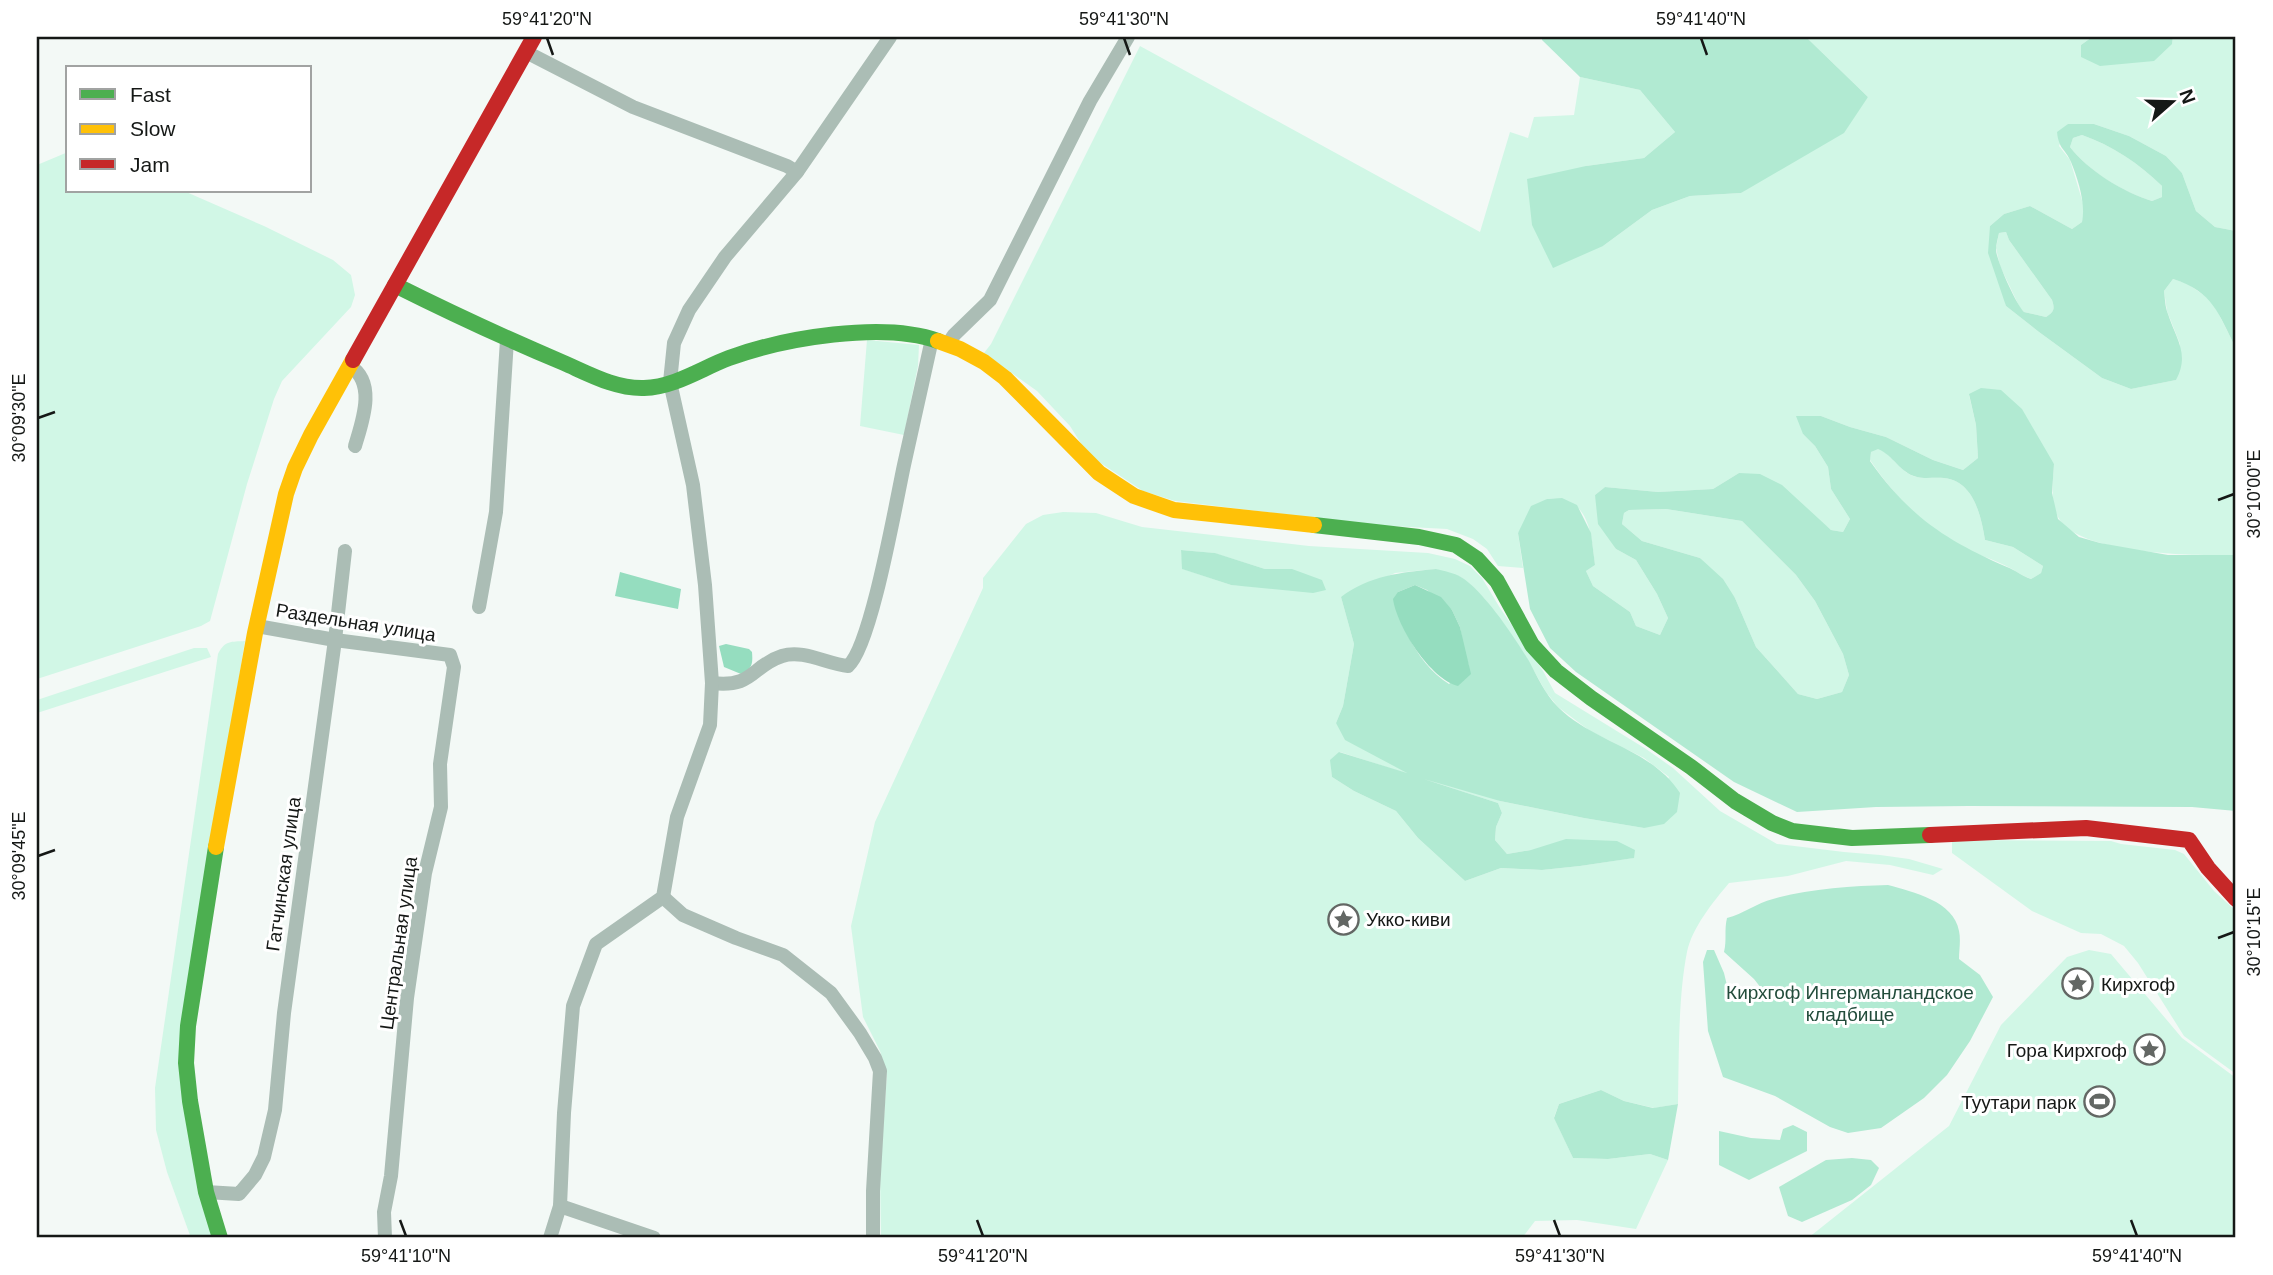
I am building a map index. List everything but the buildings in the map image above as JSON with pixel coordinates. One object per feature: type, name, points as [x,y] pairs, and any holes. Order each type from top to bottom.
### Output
[{"type":"street","points":[[220,1238],[206,1192],[190,1101],[186,1063],[188,1026],[212,863],[257,626],[286,494],[295,468],[350,366],[534,37]]},
{"type":"street","points":[[550,1238],[560,1206],[573,1006],[596,944],[663,897],[677,817],[710,725],[712,683],[705,585],[693,485],[670,382],[674,343],[689,310],[725,257],[797,172],[890,37]]},
{"type":"street","points":[[712,683],[728,685],[743,681],[784,655],[799,654],[848,666],[854,661],[862,644],[878,585],[940,341],[990,300],[1090,101],[1128,37]]},
{"type":"street","points":[[526,52],[633,107],[797,172]]},
{"type":"street","points":[[395,285],[507,340],[609,382],[645,388],[670,382],[747,351],[801,341],[861,332],[899,333],[940,341],[986,362],[1009,380],[1101,475],[1132,494],[1157,505],[1174,510],[1419,537],[1456,545],[1485,566],[1497,581],[1532,645],[1556,671],[1753,813],[1772,823],[1792,831],[1852,838],[2087,828],[2189,840],[2208,869],[2236,899]]},
{"type":"street","points":[[479,607],[496,512],[507,340]]},
{"type":"street","points":[[350,366],[356,369],[366,399],[355,446]]},
{"type":"street","name":"Гатчинская улица","points":[[206,1192],[239,1194],[255,1175],[271,1137],[284,1013],[345,551]]},
{"type":"street","name":"Раздельная улица","points":[[257,626],[335,640],[450,655]]},
{"type":"street","name":"Центральная улица","points":[[385,1238],[384,1212],[391,1176],[407,998],[425,873],[441,807],[440,765],[454,667],[450,655]]},
{"type":"street","points":[[663,897],[683,915],[783,955],[831,993],[860,1032],[880,1071],[873,1238]]},
{"type":"street","points":[[560,1206],[654,1238]]},
{"type":"shaded area","points":[[1806,37],[2092,37],[2081,45],[2172,44],[2173,37],[2236,37],[2236,231],[2215,227],[2196,211],[2182,173],[2166,156],[2129,136],[2094,124],[2068,124],[2059,146],[2070,160],[2085,210],[2082,222],[2072,229],[2030,206],[2004,214],[1990,226],[2006,306],[2102,378],[2131,389],[2176,380],[2180,344],[2167,311],[2164,291],[2173,279],[2188,284],[2212,301],[2236,348],[2236,555],[2140,551],[2088,539],[2070,530],[2058,517],[2054,505],[2054,464],[1969,395],[1976,425],[1978,458],[1963,470],[1933,460],[1886,437],[1821,416],[1803,434],[1815,446],[1828,467],[1831,489],[1850,519],[1843,532],[1831,530],[1813,515],[1739,473],[1713,489],[1658,492],[1605,487],[1595,495],[1616,549],[1636,560],[1668,618],[1660,635],[1636,626],[1630,612],[1593,586],[1586,571],[1595,565],[1592,540],[1585,518],[1580,509],[1572,503],[1561,499],[1547,499],[1518,533],[1523,568],[1498,566],[1487,549],[1473,539],[1447,529],[1372,525],[1175,501],[1143,491],[1096,460],[1070,426],[1037,391],[984,353],[991,344],[1140,46],[1480,232],[1510,132],[1528,138],[1534,117],[1574,115],[1580,77],[1640,90],[1675,132],[1644,158],[1586,166],[1603,246],[1652,210],[1690,196],[1741,193],[1868,97]]},
{"type":"shaded area","points":[[2082,135],[2125,156],[2144,170],[2162,186],[2162,197],[2152,201],[2141,197],[2096,172],[2070,147],[2073,138]]},
{"type":"shaded area","points":[[66,153],[66,192],[186,192],[333,260],[351,275],[355,295],[351,307],[282,381],[247,484],[210,621],[37,679],[37,165]]},
{"type":"shaded area","points":[[2006,232],[2052,300],[2053,310],[2046,317],[2024,312],[2020,308],[2000,266],[1996,248],[1999,233]]},
{"type":"shaded area","points":[[867,340],[919,345],[918,366],[904,435],[860,426]]},
{"type":"shaded area","points":[[1878,448],[1911,475],[1944,478],[1962,486],[1974,501],[1985,540],[2013,547],[2043,566],[2041,573],[2031,579],[1956,544],[1931,527],[1898,496],[1870,460],[1871,452]]},
{"type":"shaded area","points":[[1666,509],[1742,521],[1796,575],[1815,601],[1843,654],[1849,675],[1842,692],[1817,699],[1798,694],[1756,647],[1735,598],[1700,558],[1642,541],[1622,524],[1624,513],[1629,510]]},
{"type":"shaded area","points":[[1063,512],[1096,513],[1142,527],[1309,546],[1428,553],[1455,559],[1470,566],[1482,578],[1555,693],[1673,768],[1720,811],[1777,844],[1909,859],[1943,869],[1933,875],[1890,865],[1846,861],[1788,876],[1729,883],[1698,925],[1687,952],[1680,1007],[1678,1104],[1654,1108],[1624,1101],[1601,1090],[1559,1104],[1554,1117],[1573,1158],[1608,1159],[1650,1154],[1668,1160],[1636,1229],[1577,1220],[1535,1221],[1522,1238],[881,1238],[880,1174],[887,1074],[880,1051],[863,1017],[851,926],[875,822],[983,588],[983,578],[1026,524],[1043,515]],"holes":[[[1181,550],[1214,553],[1265,569],[1292,569],[1271,587],[1231,585],[1183,569]],[[1435,569],[1461,577],[1484,598],[1558,707],[1590,731],[1644,758],[1669,777],[1644,828],[1500,801],[1336,723],[1343,706],[1354,644],[1341,597],[1395,573]],[[1340,752],[1498,803],[1502,813],[1496,827],[1495,840],[1507,854],[1531,850],[1633,858],[1542,870],[1501,868],[1465,881],[1418,838],[1396,811],[1332,777],[1331,760]]]},
{"type":"shaded area","points":[[620,572],[681,589],[678,609],[615,596]]},
{"type":"shaded area","points":[[1415,585],[1441,597],[1452,610],[1460,627],[1471,674],[1458,686],[1447,681],[1426,663],[1401,623],[1393,599],[1398,592]]},
{"type":"shaded area","points":[[245,641],[181,1026],[212,1238],[191,1238],[167,1172],[156,1130],[155,1088],[218,654],[226,644]]},
{"type":"shaded area","points":[[726,644],[752,652],[752,663],[748,670],[741,674],[724,667],[719,646]]},
{"type":"shaded area","points":[[194,648],[207,648],[211,657],[37,713],[37,700]]},
{"type":"shaded area","points":[[1952,840],[2111,841],[2175,850],[2184,854],[2214,891],[2236,911],[2236,1074],[2184,1036],[2138,963],[2124,946],[2101,934],[2081,933],[2032,911],[1952,853]]},
{"type":"shaded area","name":"Туутари парк","points":[[2089,950],[2111,954],[2182,1038],[2236,1078],[2236,1238],[1808,1238],[1949,1126],[2001,1025],[2067,957]]},
{"type":"green space","points":[[1542,37],[1806,37],[1868,97],[1844,133],[1741,193],[1690,196],[1652,210],[1603,246],[1553,268],[1532,225],[1527,179],[1586,166],[1644,158],[1675,132],[1640,90],[1580,77]]},
{"type":"green space","points":[[2092,37],[2173,37],[2172,44],[2154,61],[2100,66],[2081,57],[2081,45]]},
{"type":"green space","points":[[2068,124],[2094,124],[2129,136],[2166,156],[2182,173],[2196,211],[2215,227],[2236,231],[2236,348],[2219,315],[2206,298],[2198,290],[2173,279],[2164,291],[2167,311],[2182,354],[2180,371],[2176,380],[2131,389],[2102,378],[2006,306],[1988,253],[1990,226],[2004,214],[2030,206],[2072,229],[2082,222],[2083,207],[2079,184],[2057,132]],"holes":[[[2082,135],[2125,156],[2144,170],[2162,186],[2162,197],[2152,201],[2141,197],[2096,172],[2070,147],[2073,138]],[[2006,232],[2052,300],[2053,310],[2046,317],[2024,312],[2007,282],[1996,250],[1999,233]]]},
{"type":"green space","points":[[1981,388],[2001,390],[2022,409],[2054,464],[2052,493],[2058,519],[2079,537],[2168,555],[2236,555],[2236,811],[2192,807],[1969,806],[1876,807],[1797,812],[1734,782],[1576,672],[1550,648],[1530,609],[1518,533],[1531,506],[1547,499],[1562,498],[1577,505],[1591,533],[1595,565],[1586,571],[1593,586],[1630,612],[1636,626],[1660,635],[1668,618],[1657,594],[1636,560],[1616,549],[1598,524],[1595,495],[1605,487],[1658,492],[1713,489],[1739,473],[1760,474],[1782,485],[1831,530],[1843,532],[1850,519],[1831,489],[1828,467],[1815,446],[1803,434],[1796,416],[1821,416],[1886,437],[1933,460],[1963,470],[1978,458],[1976,425],[1969,394]],"holes":[[[1878,449],[1911,475],[1920,478],[1944,478],[1962,486],[1974,501],[1985,540],[2013,547],[2043,566],[2041,573],[2028,578],[1965,547],[1914,512],[1870,461],[1871,452]],[[1666,509],[1742,521],[1796,575],[1815,601],[1843,654],[1849,675],[1842,692],[1817,699],[1798,694],[1756,647],[1735,598],[1723,579],[1700,558],[1642,541],[1622,524],[1624,513],[1629,510]]]},
{"type":"green space","points":[[1181,550],[1215,553],[1265,569],[1292,569],[1322,580],[1326,590],[1313,593],[1231,585],[1182,569]]},
{"type":"green space","points":[[1436,569],[1461,577],[1489,604],[1558,707],[1588,729],[1654,766],[1680,793],[1677,812],[1664,824],[1644,828],[1500,801],[1424,779],[1498,803],[1502,813],[1496,827],[1495,840],[1507,854],[1566,839],[1617,841],[1635,850],[1634,858],[1542,870],[1501,868],[1465,881],[1418,838],[1396,811],[1332,777],[1330,760],[1339,752],[1407,773],[1345,740],[1336,723],[1343,706],[1354,644],[1341,597],[1374,580]],"holes":[[[1415,585],[1427,590],[1452,610],[1460,627],[1469,666],[1449,684],[1436,675],[1421,657],[1408,636],[1403,620],[1398,592]]]},
{"type":"green space","name":"Кирхгоф Ингерманландское кладбище","points":[[1888,885],[1931,899],[1949,912],[1959,931],[1959,959],[1980,975],[1993,997],[1970,1041],[1947,1075],[1924,1098],[1881,1128],[1848,1133],[1830,1127],[1775,1096],[1723,1077],[1708,1031],[1703,962],[1707,950],[1714,950],[1724,973],[1730,998],[1751,1004],[1760,996],[1761,988],[1724,952],[1727,918],[1767,901],[1800,893]]},
{"type":"green space","points":[[1601,1090],[1624,1101],[1653,1108],[1678,1104],[1668,1160],[1650,1154],[1608,1159],[1573,1158],[1554,1118],[1559,1104]]},
{"type":"green space","points":[[1793,1125],[1807,1132],[1807,1151],[1749,1180],[1719,1165],[1719,1131],[1751,1138],[1780,1140],[1783,1129]]},
{"type":"green space","points":[[1826,1160],[1871,1160],[1879,1168],[1871,1185],[1852,1200],[1802,1222],[1788,1216],[1779,1187]]},
{"type":"traffic: fast","points":[[395,285],[593,376],[634,388],[667,384],[729,358],[777,344],[834,334],[890,332],[938,341]]},
{"type":"traffic: fast","points":[[1314,525],[1419,537],[1456,545],[1477,559],[1497,581],[1532,645],[1556,671],[1735,801],[1772,823],[1792,831],[1852,838],[1930,835]]},
{"type":"traffic: fast","points":[[216,847],[188,1026],[186,1063],[206,1192],[220,1238]]},
{"type":"traffic: slow","points":[[938,341],[984,362],[1005,378],[1099,473],[1134,496],[1174,510],[1314,525]]},
{"type":"traffic: slow","points":[[216,847],[255,633],[286,494],[311,435],[353,360]]},
{"type":"traffic: jam","points":[[353,360],[534,37]]},
{"type":"traffic: jam","points":[[1930,835],[2086,828],[2189,840],[2208,868],[2236,899]]},
{"type":"place","name":"Укко-киви","points":[[1343,919]]},
{"type":"place","name":"Кирхгоф","points":[[2078,984]]},
{"type":"place","name":"Гора Кирхгоф","points":[[2150,1050]]},
{"type":"place","name":"Туутари парк","points":[[2099,1102]]}]
